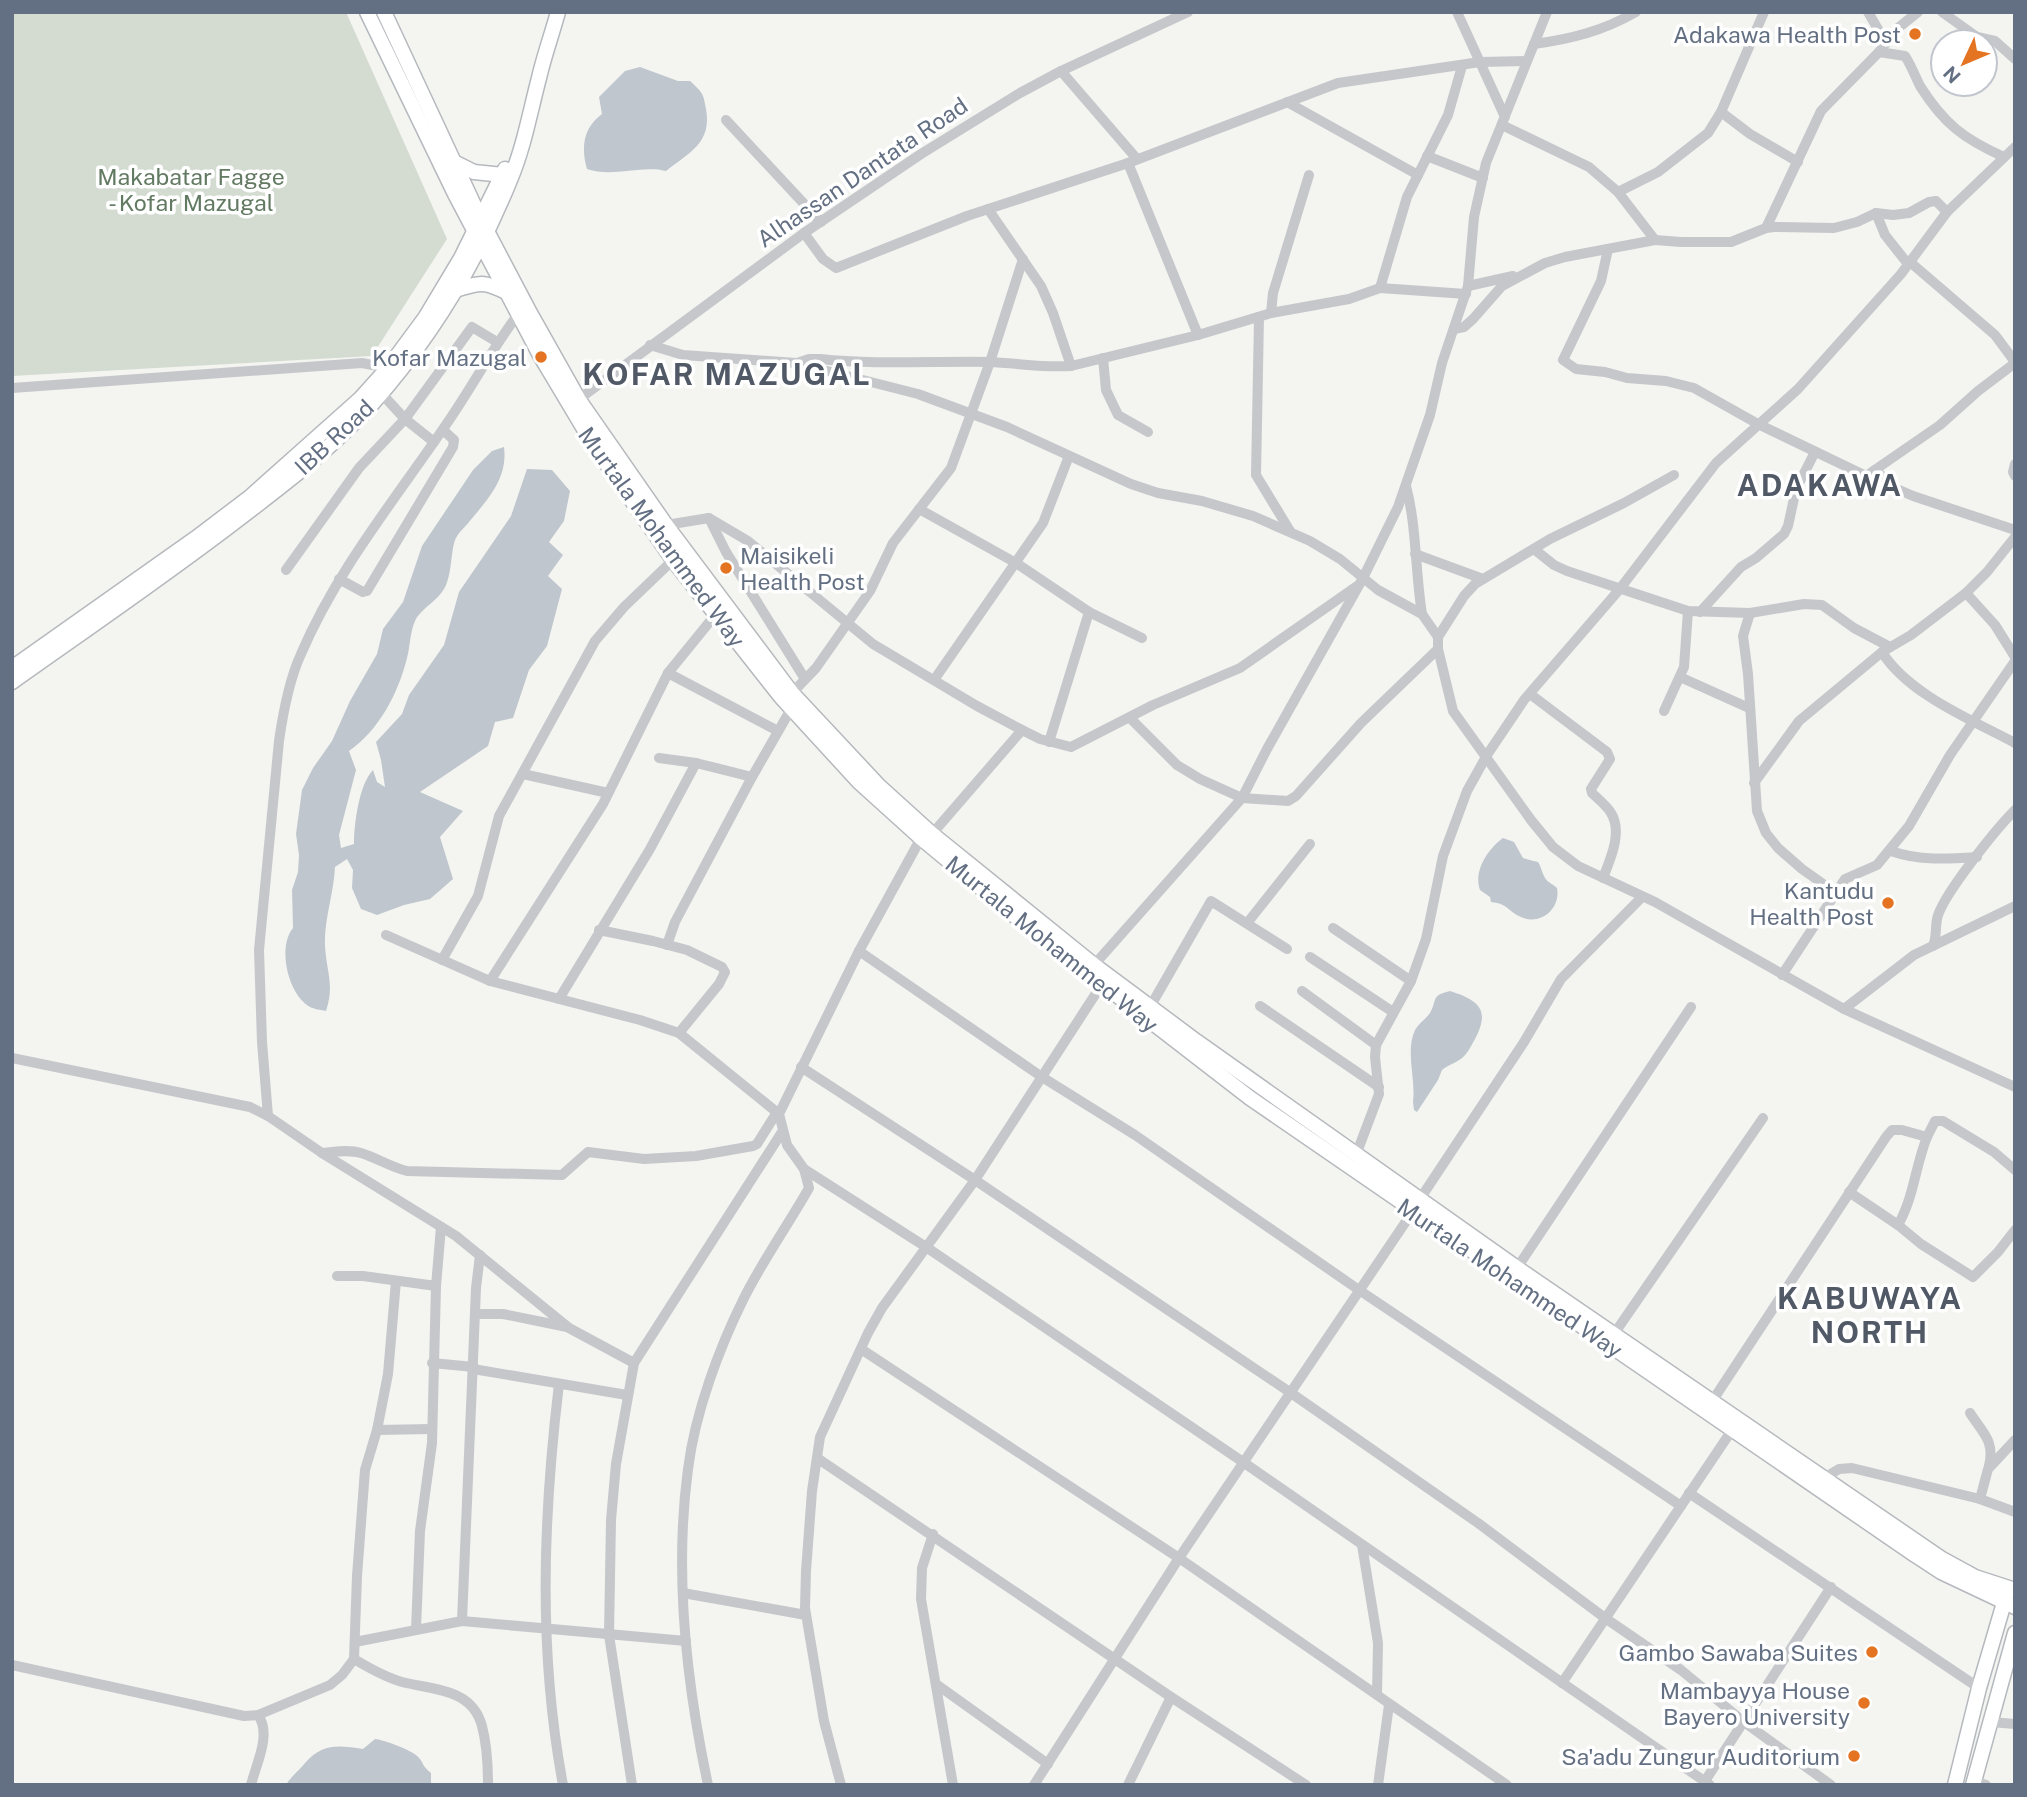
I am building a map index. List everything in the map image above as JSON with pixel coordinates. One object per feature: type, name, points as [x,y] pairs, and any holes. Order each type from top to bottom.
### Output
[{"type":"main road","name":"Murtala Mohammed Way","points":[[367,12],[481,229],[530,313],[574,403],[792,693],[926,836],[1150,1007],[1356,1155],[1417,1205],[1732,1430],[1915,1556],[2009,1605]]},
{"type":"main road","name":"Murtala Mohammed Way","points":[[384,12],[456,163],[508,293],[574,403],[673,560],[791,709],[859,782],[1102,984],[1250,1098],[1517,1268],[1942,1559],[1975,1577],[2013,1586]]},
{"type":"main road","name":"IBB Road","points":[[12,682],[258,505],[342,433],[381,393],[418,346],[455,290],[503,175],[532,64],[549,12]]},
{"type":"main road","name":"IBB Road","points":[[12,668],[250,497],[331,428],[388,368],[425,318],[516,167],[558,12]]},
{"type":"main road","points":[[456,163],[474,172],[503,175]]},
{"type":"main road","points":[[455,290],[485,283],[508,293]]},
{"type":"main road","points":[[1955,1785],[1995,1633],[2009,1605],[2013,1586]]},
{"type":"main road","points":[[1971,1587],[1991,1611],[1995,1633]]},
{"type":"main road","points":[[1978,1783],[2015,1633]]},
{"type":"street","name":"Alhassan Dantata Road","points":[[574,403],[804,233],[921,154],[1061,71],[1188,12]]},
{"type":"street","points":[[1458,12],[1504,121],[1589,167],[1618,192],[1655,240]]},
{"type":"street","points":[[1094,965],[1242,798],[1361,581],[1398,507],[1430,415],[1442,363],[1467,290],[1474,217],[1486,163],[1547,12]]},
{"type":"street","points":[[1535,44],[1572,39],[1591,33],[1636,12]]},
{"type":"street","points":[[1618,192],[1658,172],[1708,132],[1721,112],[1764,12]]},
{"type":"street","points":[[1868,12],[1883,48],[1905,56],[1931,103],[1947,122],[1968,140],[2004,157]]},
{"type":"street","points":[[1766,228],[1821,111],[1883,48],[1898,28],[1918,12]]},
{"type":"street","points":[[1942,12],[1977,37],[1994,41],[2015,59]]},
{"type":"street","points":[[804,233],[823,259],[836,268],[988,209],[1132,161],[1338,83],[1480,62],[1527,61]]},
{"type":"street","points":[[1380,288],[1407,197],[1448,115],[1462,66]]},
{"type":"street","points":[[1061,71],[1132,161],[1198,335]]},
{"type":"street","points":[[1287,102],[1418,175]]},
{"type":"street","points":[[1721,112],[1750,134],[1798,162]]},
{"type":"street","points":[[726,121],[821,222]]},
{"type":"street","points":[[1356,1155],[1375,1109],[1378,1087],[1376,1045],[1411,981],[1426,939],[1443,856],[1467,791],[1487,755],[1530,694],[1619,590],[1700,485],[1707,472],[1798,389],[1909,263],[1947,212],[2015,146]]},
{"type":"street","points":[[1427,156],[1483,178]]},
{"type":"street","points":[[1290,531],[1256,475],[1265,315],[1309,175]]},
{"type":"street","points":[[1454,329],[1464,327],[1502,286],[1565,257],[1655,240],[1731,242],[1766,228],[1834,228],[1876,213],[1902,214],[1936,201],[1947,212]]},
{"type":"street","points":[[988,209],[1041,286],[1070,366]]},
{"type":"street","points":[[1608,249],[1594,299],[1563,360],[1576,369],[1665,381],[1693,388],[1758,424],[1866,476],[1940,425],[2015,362],[1995,335],[1909,263],[1891,244],[1876,213]]},
{"type":"street","points":[[792,693],[848,623],[870,591],[893,543],[951,468],[990,362],[1023,258]]},
{"type":"street","points":[[796,363],[820,359],[896,363],[990,362],[1049,368],[1070,366],[1198,335],[1265,315],[1349,299],[1380,288],[1467,290],[1522,275]]},
{"type":"street","points":[[268,1116],[259,950],[282,717],[300,655],[340,579],[443,430],[497,342],[519,313]]},
{"type":"street","points":[[286,570],[359,468],[405,419],[472,327],[497,342]]},
{"type":"street","points":[[650,345],[683,355],[796,363],[918,394],[972,413],[1131,484],[1253,516],[1290,531],[1340,559],[1361,581],[1422,614],[1438,637]]},
{"type":"street","points":[[1103,358],[1106,390],[1118,415],[1148,432]]},
{"type":"street","points":[[12,388],[362,363],[388,368]]},
{"type":"street","points":[[381,393],[405,419],[434,442]]},
{"type":"street","points":[[340,579],[363,592],[367,591],[453,447],[454,440],[443,430]]},
{"type":"street","points":[[1700,612],[1741,567],[1784,534],[1796,489],[1815,452]]},
{"type":"street","points":[[934,680],[1043,523],[1069,456]]},
{"type":"street","points":[[2015,464],[2012,472],[2015,477]]},
{"type":"street","points":[[1875,470],[1897,489],[1913,496],[2015,530]]},
{"type":"street","points":[[1674,475],[1534,549],[1483,579],[1464,596],[1438,637],[1438,649],[1453,711],[1531,820],[1553,847],[1578,866],[1655,902],[1844,1009],[2015,1087]]},
{"type":"street","points":[[1406,486],[1415,523],[1415,554],[1422,614]]},
{"type":"street","points":[[919,509],[1016,563],[1089,612],[1142,638]]},
{"type":"street","points":[[666,525],[709,517],[748,541],[873,644],[1022,730],[1065,746],[1077,746],[1153,705],[1240,668],[1361,581]]},
{"type":"street","points":[[709,517],[726,551],[805,679]]},
{"type":"street","points":[[1754,783],[1799,721],[1886,650],[1911,635],[1966,593],[2015,537]]},
{"type":"street","points":[[1534,549],[1554,565],[1567,571],[1688,611],[1750,613],[1804,604],[1822,605],[1886,650],[1899,674],[1911,684],[2015,743]]},
{"type":"street","points":[[1415,554],[1483,579]]},
{"type":"street","points":[[442,960],[478,897],[499,816],[595,641],[624,607],[673,560]]},
{"type":"street","points":[[1782,975],[1844,879],[1877,865],[1909,826],[1973,720],[2015,659],[1995,625],[1966,593]]},
{"type":"street","points":[[1664,711],[1680,677],[1687,650],[1688,611]]},
{"type":"street","points":[[1049,742],[1089,612]]},
{"type":"street","points":[[1750,613],[1743,636],[1757,811],[1766,833],[1777,848],[1836,893]]},
{"type":"street","points":[[489,981],[608,793],[668,673],[716,614]]},
{"type":"street","points":[[1130,718],[1177,765],[1200,779],[1242,798],[1288,801],[1296,796],[1361,723],[1438,649]]},
{"type":"street","points":[[668,673],[778,731]]},
{"type":"street","points":[[1680,677],[1749,708]]},
{"type":"street","points":[[1530,694],[1607,752],[1609,759],[1591,789],[1591,793],[1612,814],[1615,823],[1612,856],[1603,878]]},
{"type":"street","points":[[667,945],[675,922],[751,777],[791,709]]},
{"type":"street","points":[[322,1153],[363,1153],[393,1168],[407,1171],[556,1176],[567,1173],[588,1152],[644,1159],[696,1156],[741,1150],[757,1144],[778,1113],[859,951],[926,836],[1022,730]]},
{"type":"street","points":[[659,758],[696,763],[751,777]]},
{"type":"street","points":[[559,999],[650,849],[696,763]]},
{"type":"street","points":[[523,774],[608,793]]},
{"type":"street","points":[[1933,946],[1937,935],[1937,919],[1946,896],[2015,810]]},
{"type":"street","points":[[1248,922],[1310,844]]},
{"type":"street","points":[[1891,850],[1901,855],[1938,860],[1977,857]]},
{"type":"street","points":[[1034,1785],[1179,1558],[1524,1042],[1561,979],[1643,897]]},
{"type":"street","points":[[1150,1007],[1211,901],[1287,948]]},
{"type":"street","points":[[1844,1009],[1914,955],[2015,906]]},
{"type":"street","points":[[1333,928],[1411,981]]},
{"type":"street","points":[[599,930],[687,950],[722,967],[725,972],[719,984],[679,1033]]},
{"type":"street","points":[[386,934],[489,981],[640,1020],[679,1033],[778,1113],[787,1145],[804,1169],[809,1188],[744,1298],[706,1392],[688,1466],[683,1521],[686,1641],[708,1785]]},
{"type":"street","points":[[859,951],[1681,1506]]},
{"type":"street","points":[[1310,957],[1393,1012]]},
{"type":"street","points":[[841,1785],[824,1721],[806,1615],[806,1571],[820,1437],[882,1308],[975,1180],[1102,984]]},
{"type":"street","points":[[1302,991],[1376,1045]]},
{"type":"street","points":[[1260,1006],[1378,1087]]},
{"type":"street","points":[[1517,1268],[1691,1007]]},
{"type":"street","points":[[12,1058],[250,1107],[441,1227],[480,1255],[569,1328],[634,1363]]},
{"type":"street","points":[[801,1067],[975,1180],[1478,1522],[1831,1785]]},
{"type":"street","points":[[1614,1334],[1763,1118]]},
{"type":"street","points":[[1898,1225],[1909,1206],[1919,1157],[1936,1121],[1943,1121],[1994,1152],[2015,1170]]},
{"type":"street","points":[[1713,1400],[1885,1137],[1892,1130],[1902,1130],[1927,1137]]},
{"type":"street","points":[[632,1785],[609,1635],[611,1520],[616,1464],[634,1363],[782,1132]]},
{"type":"street","points":[[804,1169],[926,1247],[1243,1462],[1708,1783],[1831,1587]]},
{"type":"street","points":[[1849,1192],[1921,1244],[1973,1277],[2015,1230]]},
{"type":"street","points":[[415,1629],[420,1531],[432,1429],[432,1363],[441,1227]]},
{"type":"street","points":[[462,1620],[480,1255]]},
{"type":"street","points":[[337,1276],[363,1276],[436,1286]]},
{"type":"street","points":[[12,1665],[244,1716],[258,1715],[330,1685],[342,1675],[354,1659],[365,1470],[377,1430],[388,1374],[396,1281]]},
{"type":"street","points":[[476,1314],[503,1314],[569,1328]]},
{"type":"street","points":[[861,1349],[1179,1558],[1507,1785]]},
{"type":"street","points":[[432,1363],[627,1395]]},
{"type":"street","points":[[559,1384],[548,1477],[545,1627],[554,1737],[563,1785]]},
{"type":"street","points":[[1970,1413],[1990,1442],[1992,1455],[1980,1499]]},
{"type":"street","points":[[377,1430],[432,1429]]},
{"type":"street","points":[[1562,1683],[1732,1430]]},
{"type":"street","points":[[1988,1469],[2015,1440]]},
{"type":"street","points":[[817,1458],[1306,1785]]},
{"type":"street","points":[[1824,1478],[1839,1469],[1852,1468],[1980,1499],[2015,1512]]},
{"type":"street","points":[[1689,1493],[1979,1688]]},
{"type":"street","points":[[933,1534],[920,1582],[953,1785]]},
{"type":"street","points":[[1362,1545],[1378,1643],[1377,1694]]},
{"type":"street","points":[[684,1593],[806,1615]]},
{"type":"street","points":[[355,1642],[462,1620],[686,1641]]},
{"type":"street","points":[[354,1659],[390,1678],[444,1690],[466,1700],[482,1723],[488,1785]]},
{"type":"street","points":[[936,1684],[1048,1764]]},
{"type":"street","points":[[1128,1785],[1171,1697]]},
{"type":"street","points":[[1378,1785],[1389,1705]]},
{"type":"street","points":[[251,1785],[264,1736],[263,1722],[258,1715]]},
{"type":"street","points":[[1991,1722],[2015,1724]]},
{"type":"green space","name":"Makabatar Fagge - Kofar Mazugal","points":[[12,12],[346,12],[447,239],[372,356],[12,376]]},
{"type":"shaded area","points":[[640,67],[678,81],[690,81],[700,91],[707,121],[702,139],[691,152],[666,171],[646,169],[606,172],[587,169],[585,138],[591,125],[602,114],[599,97],[625,71]]},
{"type":"shaded area","points":[[504,447],[503,469],[495,488],[456,538],[446,585],[415,621],[408,654],[393,698],[369,733],[349,751],[356,770],[339,835],[341,848],[354,844],[361,795],[373,770],[377,782],[385,787],[376,742],[402,714],[409,695],[444,645],[459,592],[511,516],[527,469],[552,470],[570,491],[564,521],[549,542],[563,555],[548,576],[562,589],[547,646],[529,670],[513,718],[495,722],[488,746],[420,792],[463,811],[440,837],[453,879],[430,899],[377,915],[361,909],[352,888],[353,870],[347,859],[335,867],[325,935],[329,1001],[326,1011],[312,1008],[302,1001],[296,992],[287,970],[286,958],[288,936],[293,928],[292,890],[298,872],[296,834],[302,790],[313,768],[332,741],[350,701],[377,654],[383,629],[403,602],[422,546],[473,470],[492,451]]},
{"type":"shaded area","points":[[1503,838],[1514,842],[1523,858],[1538,862],[1545,878],[1557,888],[1553,908],[1542,917],[1521,917],[1505,906],[1491,902],[1490,897],[1480,890],[1478,883],[1483,861]]},
{"type":"shaded area","points":[[1450,991],[1468,998],[1479,1007],[1482,1013],[1480,1029],[1464,1056],[1442,1070],[1417,1112],[1413,1102],[1412,1038],[1415,1030],[1430,1013],[1437,996]]},
{"type":"shaded area","points":[[375,1739],[417,1756],[431,1773],[431,1785],[286,1785],[311,1756],[318,1752],[339,1746],[363,1749]]},
{"type":"place","name":"Adakawa Health Post","points":[[1915,34]]},
{"type":"place","name":"Kofar Mazugal","points":[[541,357]]},
{"type":"place","name":"Maisikeli Health Post","points":[[726,568]]},
{"type":"place","name":"Kantudu Health Post","points":[[1888,903]]},
{"type":"place","name":"Gambo Sawaba Suites","points":[[1872,1652]]},
{"type":"place","name":"Mambayya House Bayero University","points":[[1864,1703]]},
{"type":"place","name":"Sa'adu Zungur Auditorium","points":[[1854,1756]]},
{"type":"district","name":"KOFAR MAZUGAL","points":[[727,374]]},
{"type":"district","name":"ADAKAWA","points":[[1820,485]]},
{"type":"district","name":"KABUWAYA NORTH","points":[[1870,1315]]}]
